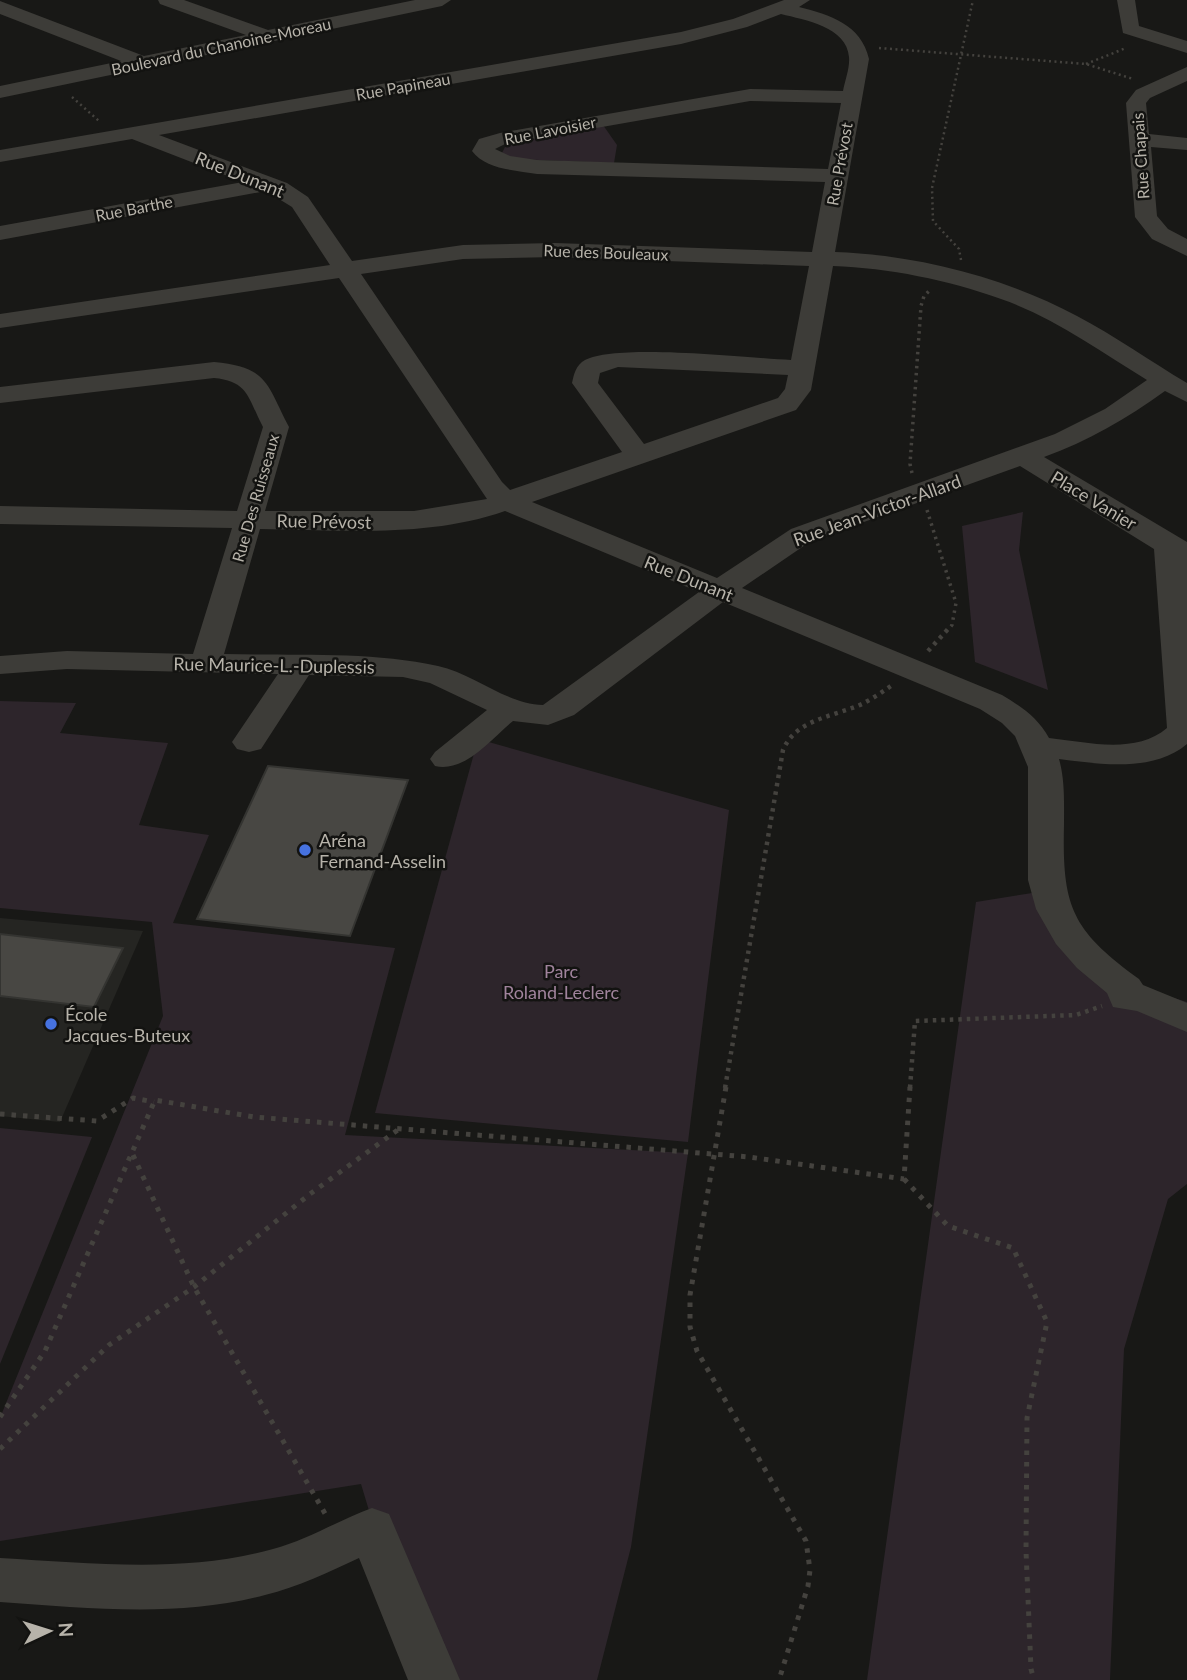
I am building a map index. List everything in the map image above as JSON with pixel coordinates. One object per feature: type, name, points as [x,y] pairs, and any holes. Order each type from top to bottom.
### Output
[{"type":"street","points":[[167,0],[267,36]]},
{"type":"street","points":[[390,0],[410,7]]},
{"type":"street","name":"Boulevard du Chanoine-Moreau","points":[[0,92],[442,0]]},
{"type":"street","name":"Rue Papineau","points":[[0,156],[681,38],[740,23],[802,0]]},
{"type":"street","points":[[1126,0],[1129,27],[1153,38],[1187,47]]},
{"type":"street","points":[[0,7],[142,62]]},
{"type":"street","points":[[781,8],[834,25],[851,37],[857,46]]},
{"type":"street","name":"Rue Prévost","points":[[0,515],[393,522],[468,513],[781,407],[796,395],[859,59],[857,46]]},
{"type":"street","name":"Rue Chapais","points":[[1187,74],[1136,100],[1146,217],[1160,234],[1187,249]]},
{"type":"street","name":"Rue Lavoisier","points":[[837,176],[544,167],[504,162],[483,151],[486,144],[500,139],[727,98],[777,94],[851,97]]},
{"type":"street","name":"Rue Dunant","points":[[135,133],[288,192],[305,207],[492,488],[505,501],[1004,709],[1023,722],[1041,747]]},
{"type":"street","points":[[1139,141],[1187,144]]},
{"type":"street","name":"Rue Barthe","points":[[0,233],[268,184]]},
{"type":"street","name":"Rue des Bouleaux","points":[[0,321],[434,255],[503,251],[822,259],[894,265],[947,275],[1011,294],[1049,311],[1175,387]]},
{"type":"street","points":[[638,455],[585,383],[588,370],[595,365],[630,359],[801,368]]},
{"type":"street","name":"Rue Des Ruisseaux","points":[[0,395],[214,370],[231,370],[247,376],[276,427],[206,663]]},
{"type":"street","name":"Rue Jean-Victor-Allard","points":[[447,759],[524,712],[563,708],[720,590],[801,535],[1023,456],[1100,424],[1175,387]]},
{"type":"street","name":"Place Vanier","points":[[1023,456],[1177,548],[1170,553],[1185,728],[1178,737],[1161,747],[1139,752],[1041,747]]},
{"type":"street","name":"Rue Maurice-L.-Duplessis","points":[[3,663],[67,660],[417,670],[440,676],[524,712]]},
{"type":"street","points":[[249,742],[300,665]]},
{"type":"street","points":[[1041,747],[1044,758],[1046,879],[1049,894],[1074,941],[1106,974],[1126,988],[1126,998],[1142,998],[1187,1019]]},
{"type":"street","points":[[0,1580],[175,1588],[265,1574],[355,1536],[434,1680]]},
{"type":"path","points":[[779,1680],[808,1586],[810,1570],[806,1541],[792,1512],[716,1388],[697,1351],[690,1327],[690,1296],[786,741],[800,727],[874,698],[896,683],[948,631],[956,610],[954,589],[910,464],[922,300],[960,263],[962,255],[933,221],[932,188],[973,0]]},
{"type":"path","points":[[1087,64],[1153,38]]},
{"type":"path","points":[[857,46],[1087,64],[1157,87]]},
{"type":"path","points":[[87,108],[102,125]]},
{"type":"path","points":[[904,1178],[915,1021],[1076,1015],[1126,998]]},
{"type":"path","points":[[0,1114],[97,1121],[133,1098],[254,1117],[749,1157],[904,1178],[948,1226],[1013,1248],[1047,1322],[1027,1418],[1026,1551],[1031,1668],[1034,1680]]},
{"type":"path","points":[[0,1417],[45,1351],[155,1100]]},
{"type":"path","points":[[0,1448],[109,1345],[194,1287],[310,1194],[400,1129]]},
{"type":"path","points":[[132,1157],[194,1287],[323,1508],[355,1536]]},
{"type":"shaded area","name":"École Jacques-Buteux","points":[[0,918],[143,931],[60,1122],[0,1116]]},
{"type":"green space","points":[[603,125],[617,145],[614,163],[514,159],[502,153],[506,145]]},
{"type":"green space","points":[[1023,512],[1019,550],[1048,690],[975,662],[962,526]]},
{"type":"green space","points":[[0,701],[76,703],[60,733],[168,743],[139,825],[209,835],[173,923],[395,948],[345,1135],[688,1153],[631,1547],[597,1680],[420,1680],[361,1484],[0,1541],[0,1418],[163,1016],[152,922],[0,908]]},
{"type":"green space","name":"Parc Roland-Leclerc","points":[[478,739],[729,810],[688,1142],[375,1113]]},
{"type":"green space","points":[[1045,891],[1135,986],[1187,1002],[1187,1184],[1168,1199],[1124,1349],[1110,1680],[867,1680],[976,902]]},
{"type":"green space","points":[[0,1128],[92,1137],[0,1364]]},
{"type":"building","name":"Aréna Fernand-Asselin","points":[[268,766],[408,780],[350,936],[197,919]]},
{"type":"building","points":[[0,934],[123,948],[94,1007],[0,996]]},
{"type":"place","name":"Aréna Fernand-Asselin","points":[[305,850]]},
{"type":"place","name":"École Jacques-Buteux","points":[[51,1024]]}]
